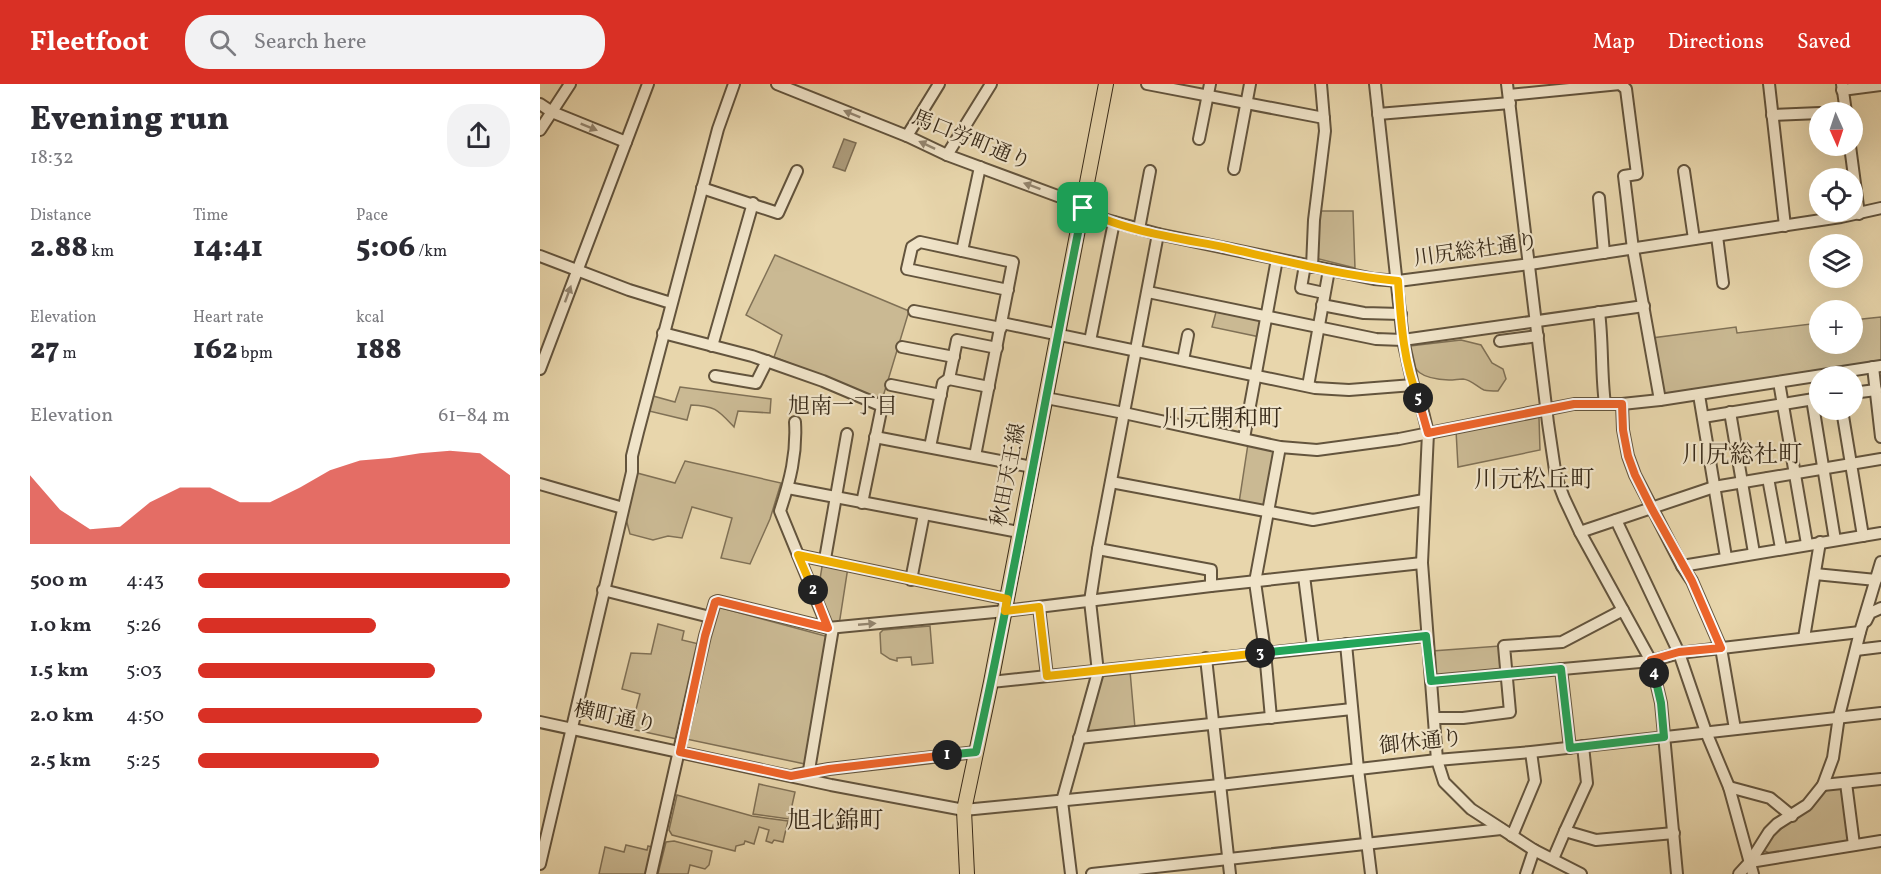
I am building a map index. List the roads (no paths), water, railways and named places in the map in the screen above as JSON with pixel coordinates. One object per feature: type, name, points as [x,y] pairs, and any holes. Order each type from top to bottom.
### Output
[{"type":"main road","name":"秋田天王線","points":[[967,874],[964,810],[991,682],[1106,84]]},
{"type":"street","points":[[540,130],[570,84]]},
{"type":"street","points":[[540,369],[648,84]]},
{"type":"street","points":[[540,864],[632,472],[632,456],[718,129],[734,84]]},
{"type":"street","name":"馬口労町通り","points":[[777,84],[907,136],[947,155],[1063,198],[1083,208]]},
{"type":"street","points":[[907,136],[939,84]]},
{"type":"street","points":[[947,155],[991,84]]},
{"type":"street","points":[[1147,84],[1209,90],[1247,103],[1324,118]]},
{"type":"street","points":[[1234,169],[1250,84]]},
{"type":"street","points":[[1321,84],[1325,131],[1308,266],[1301,288],[1324,293]]},
{"type":"street","points":[[1375,84],[1403,340],[1413,385],[1428,433],[1422,563],[1437,760],[1444,782],[1471,809],[1534,850],[1581,874]]},
{"type":"street","points":[[1378,114],[1577,86],[1620,84],[1626,89],[1637,174],[1624,176],[1633,249],[1660,400]]},
{"type":"street","points":[[1769,84],[1785,225]]},
{"type":"street","points":[[1844,102],[1842,87],[1881,85]]},
{"type":"street","points":[[1199,139],[1209,90]]},
{"type":"street","points":[[1509,94],[1556,477],[1580,532],[1651,660],[1661,703],[1677,874]]},
{"type":"street","points":[[540,104],[552,112],[626,142]]},
{"type":"street","points":[[1772,115],[1809,113]]},
{"type":"street","points":[[962,251],[980,167]]},
{"type":"street","points":[[702,188],[778,213],[797,171]]},
{"type":"street","points":[[1138,229],[1150,171]]},
{"type":"street","points":[[1684,171],[1694,239]]},
{"type":"street","points":[[1599,198],[1604,253]]},
{"type":"street","points":[[712,346],[753,203]]},
{"type":"street","name":"川尻総社通り","points":[[1083,208],[1096,217],[1158,234],[1308,266],[1398,281],[1530,264],[1809,221]]},
{"type":"street","name":"川尻総社通り","points":[[1863,213],[1881,208]]},
{"type":"street","points":[[1090,340],[1114,222]]},
{"type":"street","points":[[1071,874],[1062,801],[1098,672],[1090,601],[1158,234]]},
{"type":"street","points":[[1717,236],[1723,283]]},
{"type":"street","points":[[975,456],[997,348],[1001,325],[1008,290],[1013,262],[920,242],[912,247],[907,269],[1008,290]]},
{"type":"street","points":[[540,256],[629,290],[671,303]]},
{"type":"street","points":[[1244,438],[1277,259]]},
{"type":"street","points":[[1308,386],[1329,270]]},
{"type":"street","points":[[1148,292],[1376,339],[1403,340],[1644,306]]},
{"type":"street","points":[[1322,305],[1364,313],[1401,314]]},
{"type":"street","points":[[914,310],[1057,333],[1308,386],[1349,390],[1413,385]]},
{"type":"street","points":[[1599,312],[1605,404]]},
{"type":"street","points":[[663,333],[767,361],[882,406],[862,503]]},
{"type":"street","points":[[1183,360],[1188,335]]},
{"type":"street","points":[[1500,340],[1538,336]]},
{"type":"street","points":[[930,447],[943,383],[949,379],[957,340],[997,348]]},
{"type":"street","points":[[902,347],[954,357]]},
{"type":"street","points":[[715,376],[756,383],[767,361]]},
{"type":"street","points":[[1877,367],[1876,390],[1881,437]]},
{"type":"street","points":[[1046,398],[1280,447],[1317,450],[1428,433],[1574,404],[1622,404],[1660,400],[1809,378]]},
{"type":"street","points":[[949,379],[989,387]]},
{"type":"street","points":[[1779,382],[1807,544]]},
{"type":"street","points":[[891,385],[941,395]]},
{"type":"street","points":[[1863,392],[1876,390]]},
{"type":"street","points":[[1699,394],[1726,557]]},
{"type":"street","points":[[1703,417],[1809,400]]},
{"type":"street","points":[[1622,404],[1623,430],[1628,456],[1652,509],[1692,581],[1721,648],[1735,729]]},
{"type":"street","points":[[1730,412],[1754,553]]},
{"type":"street","points":[[1818,420],[1823,469],[1835,540]]},
{"type":"street","points":[[1844,420],[1863,536]]},
{"type":"street","points":[[795,422],[795,458],[780,511],[831,628],[808,776],[976,752]]},
{"type":"street","points":[[825,559],[847,434]]},
{"type":"street","points":[[875,436],[1032,467]]},
{"type":"street","points":[[1271,718],[1255,582],[1280,447]]},
{"type":"street","points":[[1580,532],[1714,487],[1881,459]]},
{"type":"street","points":[[1768,478],[1780,548]]},
{"type":"street","points":[[1111,482],[1313,520],[1424,500]]},
{"type":"street","points":[[540,484],[623,508]]},
{"type":"street","points":[[788,488],[1019,532]]},
{"type":"street","points":[[911,580],[924,514]]},
{"type":"street","points":[[1616,520],[1679,652],[1706,732],[1729,787],[1753,874]]},
{"type":"street","points":[[1682,566],[1881,533]]},
{"type":"street","points":[[1804,638],[1820,542]]},
{"type":"street","points":[[1098,549],[1211,570],[1211,586]]},
{"type":"street","points":[[798,555],[825,559],[1006,605]]},
{"type":"street","points":[[1739,874],[1750,862],[1769,832],[1777,824],[1807,805],[1823,785],[1833,758],[1839,716],[1860,632],[1881,562]]},
{"type":"street","points":[[651,874],[715,602],[831,628],[1006,605],[1039,607],[1422,563]]},
{"type":"street","points":[[1815,574],[1876,580]]},
{"type":"street","points":[[1304,576],[1313,647]]},
{"type":"street","points":[[603,590],[710,616]]},
{"type":"street","points":[[1039,607],[1047,676]]},
{"type":"street","points":[[1860,632],[1870,613],[1881,608]]},
{"type":"street","points":[[1434,718],[1510,712],[1504,646],[1562,642],[1623,610]]},
{"type":"street","points":[[1431,681],[1651,660],[1679,652],[1860,632]]},
{"type":"street","points":[[991,682],[1426,636]]},
{"type":"street","points":[[1346,644],[1371,874]]},
{"type":"street","points":[[1856,650],[1881,647]]},
{"type":"street","points":[[1206,658],[1230,874]]},
{"type":"street","points":[[1561,669],[1570,748]]},
{"type":"street","points":[[1079,738],[1352,709]]},
{"type":"street","name":"御休通り","points":[[964,810],[1570,748],[1881,713]]},
{"type":"street","name":"横町通り","points":[[540,722],[791,776],[808,776],[964,810]]},
{"type":"street","points":[[1553,859],[1587,783],[1583,746]]},
{"type":"street","points":[[1512,836],[1535,781],[1531,752]]},
{"type":"street","points":[[1823,785],[1881,779]]},
{"type":"street","points":[[1846,783],[1854,845]]},
{"type":"street","points":[[1729,787],[1770,798],[1792,816]]},
{"type":"street","points":[[1092,874],[1501,829]]},
{"type":"street","points":[[1565,831],[1596,840],[1674,833]]},
{"type":"street","points":[[1750,862],[1881,841]]},
{"type":"street","points":[[1526,874],[1534,850]]},
{"type":"district","name":"旭南一丁目","points":[[843,407]]},
{"type":"district","name":"川元開和町","points":[[1222,420]]},
{"type":"district","name":"川尻総社町","points":[[1742,456]]},
{"type":"district","name":"川元松丘町","points":[[1534,481]]},
{"type":"district","name":"旭北錦町","points":[[835,822]]}]
